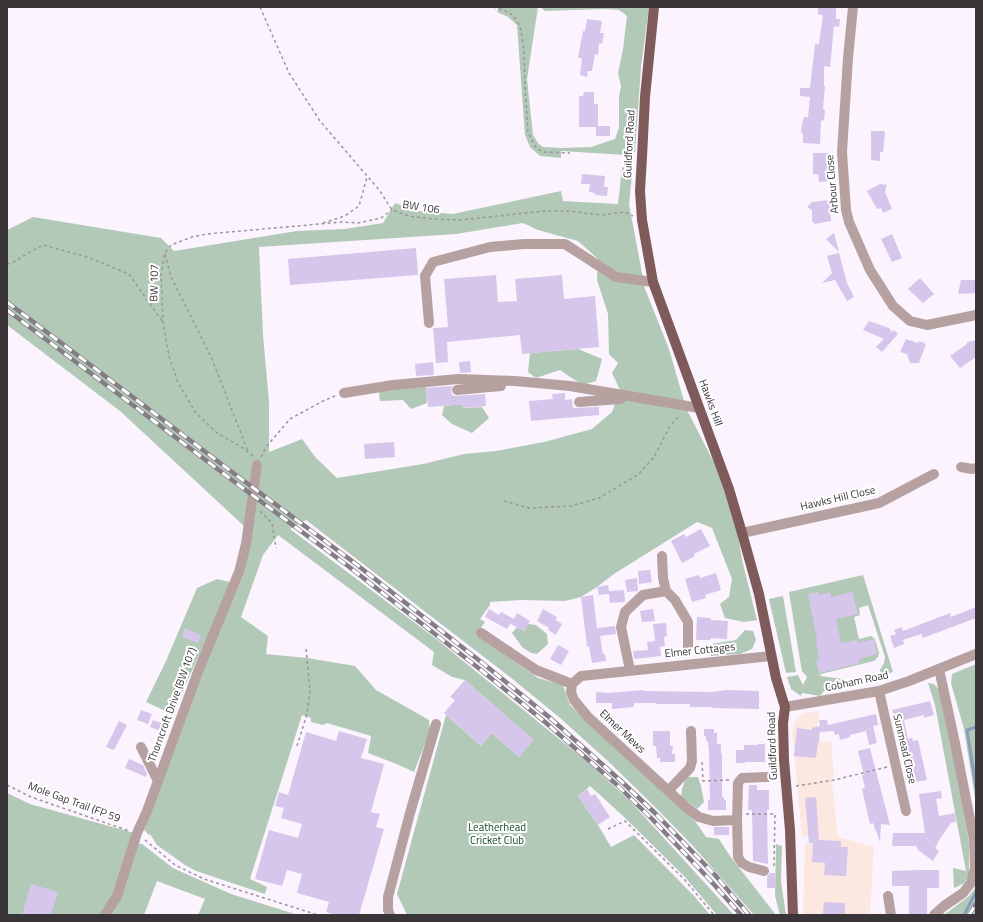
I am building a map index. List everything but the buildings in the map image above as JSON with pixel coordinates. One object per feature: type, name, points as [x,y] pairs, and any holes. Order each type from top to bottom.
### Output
[{"type":"main road","name":"Guildford Road","points":[[653,282],[642,220],[640,191],[645,97],[654,7]]},
{"type":"main road","name":"Hawks Hill","points":[[653,282],[729,489],[742,533]]},
{"type":"main road","name":"Guildford Road","points":[[742,533],[759,594],[771,656],[784,707],[782,723],[791,846],[793,915]]},
{"type":"street","name":"Arbour Close","points":[[854,7],[848,58],[842,152],[846,210],[849,222],[870,270],[892,306],[910,321],[927,326],[976,315]]},
{"type":"street","points":[[429,323],[424,276],[433,262],[490,247],[524,244],[564,244],[616,277],[653,282]]},
{"type":"street","points":[[344,393],[393,385],[458,379],[531,382],[570,386],[699,408]]},
{"type":"street","points":[[457,390],[531,382]]},
{"type":"street","points":[[579,402],[638,398]]},
{"type":"street","name":"Thorncroft Drive (BW 107)","points":[[105,915],[117,896],[137,833],[147,811],[199,669],[238,572],[246,544],[257,465]]},
{"type":"street","points":[[962,467],[972,469],[976,468]]},
{"type":"street","name":"Hawks Hill Close","points":[[742,533],[879,503],[934,474]]},
{"type":"street","points":[[662,556],[663,578],[666,591],[675,600],[688,622],[688,648]]},
{"type":"street","points":[[630,670],[621,627],[625,612],[634,602],[644,595],[666,591]]},
{"type":"street","points":[[482,633],[536,670],[572,684]]},
{"type":"street","name":"Cobham Road","points":[[784,707],[879,691],[909,681],[976,654]]},
{"type":"street","name":"Elmer Cottages","points":[[572,684],[581,676],[771,656]]},
{"type":"street","points":[[934,915],[963,892],[971,883],[975,868],[974,840],[939,669]]},
{"type":"street","name":"Elmer Mews","points":[[572,684],[571,692],[574,700],[588,717],[687,808],[699,816],[713,821],[737,817]]},
{"type":"street","name":"Sunmead Close","points":[[879,691],[906,811]]},
{"type":"street","points":[[390,915],[388,910],[388,897],[410,813],[436,724]]},
{"type":"street","points":[[668,791],[690,768],[692,761],[691,731]]},
{"type":"street","points":[[141,747],[158,781]]},
{"type":"street","points":[[764,871],[749,868],[742,864],[738,858],[738,783],[742,778],[767,778]]},
{"type":"street","points":[[888,896],[890,915]]},
{"type":"path","name":"BW 106","points":[[260,7],[289,73],[320,121],[380,191],[392,210],[409,216],[460,220],[546,211],[568,211],[602,215],[625,212],[642,220]]},
{"type":"path","points":[[493,7],[513,15],[520,26],[524,49],[524,87],[528,133],[536,148],[543,152],[570,153]]},
{"type":"path","points":[[320,224],[345,216],[359,206],[367,177]]},
{"type":"path","name":"BW 107","points":[[257,465],[254,458],[249,453],[217,433],[196,413],[178,383],[169,356],[163,322],[161,275],[165,253],[171,245],[192,236],[342,222],[358,223],[381,218],[392,210]]},
{"type":"path","points":[[7,264],[12,263],[43,245],[87,257],[129,274],[163,322]]},
{"type":"path","points":[[165,253],[171,277],[212,359],[249,453]]},
{"type":"path","points":[[257,465],[266,446],[290,419],[323,401],[344,393]]},
{"type":"path","points":[[504,501],[529,508],[571,506],[599,498],[639,474],[654,457],[670,426],[682,413]]},
{"type":"path","points":[[252,500],[272,523],[276,548]]},
{"type":"path","points":[[297,746],[306,714],[310,690],[306,648]]},
{"type":"path","points":[[692,761],[702,761],[703,781],[740,780]]},
{"type":"path","points":[[786,788],[834,780],[895,765]]},
{"type":"path","name":"Mole Gap Trail (FP 59","points":[[7,785],[30,797],[137,833]]},
{"type":"path","points":[[737,817],[774,814],[774,865],[764,871]]},
{"type":"path","points":[[608,829],[625,821],[684,879],[714,915]]},
{"type":"path","points":[[137,833],[176,865],[204,879],[318,915]]},
{"type":"shaded area","points":[[820,711],[817,727],[821,742],[831,741],[834,774],[832,782],[838,837],[874,847],[870,915],[803,915],[805,843],[809,843],[809,837],[802,836],[792,733],[796,720],[800,716],[804,713]]},
{"type":"green space","points":[[499,7],[538,7],[527,79],[533,135],[538,143],[543,147],[561,148],[591,147],[615,139],[619,127],[619,97],[621,86],[618,73],[627,16],[619,10],[545,11],[540,7],[649,7],[641,67],[635,152],[626,155],[561,151],[561,158],[540,156],[530,147],[525,135],[517,25],[508,17],[497,12]]},
{"type":"green space","name":"Leatherhead Cricket Club","points":[[629,163],[633,165],[629,204],[645,289],[669,349],[686,408],[724,482],[735,520],[743,564],[757,620],[744,622],[725,618],[720,604],[729,597],[732,579],[712,528],[697,522],[614,574],[581,597],[565,601],[521,600],[490,602],[490,605],[480,619],[485,622],[476,635],[538,678],[563,685],[570,705],[695,821],[706,837],[719,839],[730,856],[776,915],[754,915],[693,846],[654,806],[610,763],[559,717],[510,677],[306,520],[290,529],[435,638],[585,760],[631,802],[734,915],[717,915],[684,876],[590,786],[578,796],[611,847],[634,835],[695,897],[710,915],[407,915],[397,894],[446,715],[481,746],[492,733],[519,757],[533,740],[465,680],[452,677],[432,665],[434,652],[278,535],[263,555],[241,617],[268,636],[266,654],[307,658],[355,666],[376,690],[429,720],[430,731],[414,772],[368,753],[371,736],[327,723],[323,725],[311,722],[311,718],[302,715],[250,879],[267,887],[265,894],[196,871],[185,865],[157,845],[150,834],[149,835],[144,830],[165,770],[216,637],[243,576],[245,527],[120,411],[7,325],[7,230],[33,217],[161,238],[174,251],[297,231],[345,229],[383,223],[395,203],[418,211],[453,214],[561,191],[563,201],[618,204],[622,168]],"holes":[[[523,223],[538,230],[578,241],[598,259],[597,280],[608,314],[609,354],[618,363],[612,373],[620,390],[612,412],[592,429],[544,442],[496,451],[464,454],[423,464],[337,478],[316,458],[302,439],[269,452],[269,402],[263,335],[259,247],[456,234]]]},
{"type":"green space","points":[[578,349],[602,359],[596,381],[582,385],[560,370],[536,378],[528,372],[530,353]]},
{"type":"green space","points":[[417,385],[426,387],[427,403],[411,409],[403,400],[380,401],[379,392]]},
{"type":"green space","points":[[462,405],[463,408],[482,407],[489,418],[472,433],[452,424],[442,415],[444,406]]},
{"type":"green space","points":[[863,575],[893,672],[881,676],[880,670],[884,663],[885,657],[868,605],[859,608],[860,615],[854,617],[859,639],[871,636],[875,639],[879,653],[878,657],[874,661],[821,674],[820,676],[842,679],[844,684],[841,690],[824,691],[820,696],[802,693],[801,696],[791,689],[787,677],[798,675],[803,685],[807,677],[802,671],[789,592]]},
{"type":"green space","points":[[217,579],[230,582],[174,715],[146,702],[166,661],[197,588]]},
{"type":"green space","points":[[783,596],[796,672],[786,673],[769,599]]},
{"type":"green space","points":[[528,624],[536,625],[547,634],[548,644],[537,654],[531,653],[522,647],[512,633],[517,627],[524,631]]},
{"type":"green space","points":[[745,630],[753,631],[756,640],[752,649],[740,654],[711,656],[708,648],[712,644],[736,640]]},
{"type":"green space","points":[[976,664],[976,804],[964,729],[951,683],[952,674]]},
{"type":"green space","points":[[928,683],[934,684],[941,692],[969,842],[969,874],[965,883],[954,888],[953,868],[966,871],[935,705]]},
{"type":"green space","points":[[686,777],[698,777],[704,802],[697,809],[681,797]]},
{"type":"green space","points":[[7,793],[30,804],[134,833],[131,843],[142,844],[173,868],[231,894],[298,915],[198,915],[205,899],[157,881],[144,915],[7,915]]},
{"type":"green space","points":[[776,844],[782,846],[781,881],[786,915],[780,915],[775,896]]},
{"type":"green space","points":[[976,887],[976,915],[944,915],[969,896]]},
{"type":"waterway","points":[[976,727],[967,730],[976,787]]},
{"type":"waterway","points":[[964,915],[976,892]]},
{"type":"railway","points":[[7,302],[352,561],[549,717],[656,814],[715,875],[749,915]]},
{"type":"railway","points":[[7,310],[348,566],[545,722],[617,785],[652,819],[741,915]]},
{"type":"railway","points":[[969,915],[976,904]]}]
